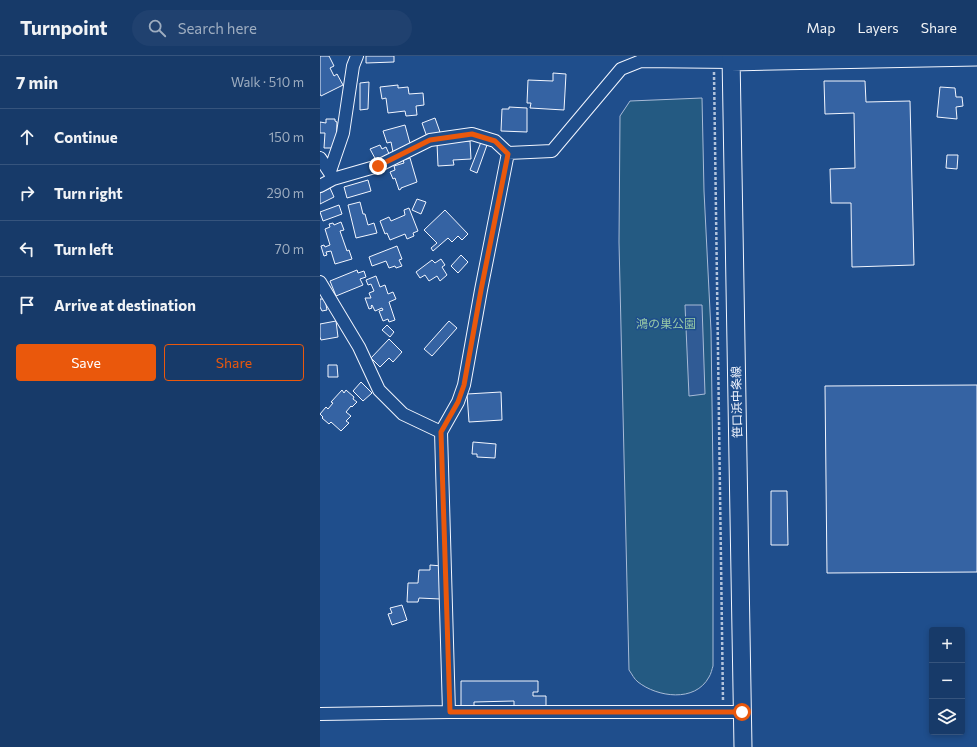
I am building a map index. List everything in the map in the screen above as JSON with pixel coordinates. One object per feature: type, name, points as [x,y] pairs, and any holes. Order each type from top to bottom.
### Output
[{"type":"main road","points":[[731,59],[977,57]]},
{"type":"main road","name":"笹口浜中条線","points":[[731,59],[743,747]]},
{"type":"street","points":[[320,186],[331,175],[343,133],[351,74],[357,56]]},
{"type":"street","points":[[331,175],[378,166],[430,140],[472,134],[495,141],[508,154],[552,151],[621,69],[641,61],[714,62],[731,59]]},
{"type":"street","points":[[450,712],[441,432],[458,402],[464,385],[508,154]]},
{"type":"street","points":[[320,158],[331,175]]},
{"type":"street","points":[[320,282],[359,347],[379,390],[403,414],[441,432]]},
{"type":"street","points":[[320,714],[450,712],[742,712]]},
{"type":"path","points":[[714,62],[724,701],[721,703]]},
{"type":"green space","name":"鴻の巣公園","points":[[702,98],[704,191],[711,331],[713,666],[710,676],[703,685],[695,691],[675,695],[665,694],[646,687],[634,678],[629,670],[619,242],[620,116],[630,101]]},
{"type":"shaded area","points":[[685,305],[702,305],[705,394],[689,396]]},
{"type":"building","points":[[320,56],[329,56],[334,66],[330,68],[334,76],[337,74],[343,85],[321,96],[320,94]]},
{"type":"building","points":[[366,56],[394,56],[394,62],[366,63]]},
{"type":"building","points":[[553,73],[566,74],[564,110],[530,108],[531,103],[527,103],[528,80],[553,81]]},
{"type":"building","points":[[824,81],[865,81],[866,102],[910,101],[914,265],[852,267],[851,203],[831,203],[830,169],[855,168],[854,113],[825,114]]},
{"type":"building","points":[[369,82],[368,109],[360,110],[360,83]]},
{"type":"building","points":[[398,85],[398,88],[408,87],[409,94],[423,93],[424,105],[416,106],[417,115],[406,116],[405,111],[388,113],[386,98],[382,99],[380,87]]},
{"type":"building","points":[[940,87],[955,88],[956,97],[962,97],[963,106],[956,107],[957,119],[937,117]]},
{"type":"building","points":[[509,107],[527,108],[527,132],[501,131],[502,109],[509,109]]},
{"type":"building","points":[[435,118],[440,132],[427,137],[422,123]]},
{"type":"building","points":[[326,119],[335,119],[337,122],[336,148],[324,148],[325,133],[320,133],[320,122],[326,123]]},
{"type":"building","points":[[405,125],[411,147],[393,152],[391,142],[387,143],[383,131]]},
{"type":"building","points":[[470,141],[471,159],[453,160],[454,165],[438,166],[437,143]]},
{"type":"building","points":[[481,142],[487,145],[477,173],[470,170]]},
{"type":"building","points":[[380,145],[382,149],[386,147],[390,156],[377,162],[370,149]]},
{"type":"building","points":[[947,155],[958,155],[957,169],[946,168]]},
{"type":"building","points":[[410,158],[417,182],[399,190],[395,178],[393,179],[390,172],[395,170],[394,166],[404,163],[403,160]]},
{"type":"building","points":[[368,180],[371,191],[347,198],[344,187]]},
{"type":"building","points":[[330,188],[334,197],[320,204],[320,193]]},
{"type":"building","points":[[417,199],[426,202],[421,214],[412,210]]},
{"type":"building","points":[[360,202],[368,225],[374,223],[377,233],[356,238],[348,205]]},
{"type":"building","points":[[339,205],[342,214],[323,221],[320,212]]},
{"type":"building","points":[[409,208],[418,231],[413,233],[414,236],[407,239],[405,234],[390,240],[387,233],[385,234],[380,221],[389,217],[391,221],[405,215],[404,210]]},
{"type":"building","points":[[445,210],[468,234],[462,240],[458,236],[452,242],[448,238],[433,251],[431,248],[437,243],[424,230]]},
{"type":"building","points":[[341,222],[344,230],[340,231],[347,251],[349,250],[352,259],[335,264],[331,251],[326,252],[327,255],[324,256],[321,246],[324,245],[325,247],[330,245],[325,229],[330,227],[329,224],[333,223],[334,225]]},
{"type":"building","points":[[397,246],[402,259],[399,260],[402,266],[389,268],[386,261],[372,266],[369,257]]},
{"type":"building","points":[[461,255],[468,262],[458,273],[451,266]]},
{"type":"building","points":[[441,259],[445,265],[442,267],[447,275],[440,281],[437,276],[429,281],[425,275],[420,278],[416,272],[432,260],[435,263]]},
{"type":"building","points":[[357,270],[358,273],[364,271],[366,277],[360,279],[363,285],[336,296],[330,281]]},
{"type":"building","points":[[376,276],[380,287],[385,285],[388,294],[393,292],[396,299],[389,302],[395,320],[389,322],[388,319],[383,321],[379,311],[383,310],[382,308],[375,311],[372,305],[372,308],[369,309],[365,298],[371,298],[369,293],[374,291],[371,284],[368,285],[366,280]]},
{"type":"building","points":[[320,299],[325,299],[327,310],[322,311],[320,307]]},
{"type":"building","points":[[336,321],[338,337],[321,340],[320,324]]},
{"type":"building","points":[[449,321],[457,328],[432,356],[424,349]]},
{"type":"building","points":[[387,325],[394,332],[390,337],[382,330]]},
{"type":"building","points":[[389,339],[402,352],[393,362],[389,358],[380,367],[371,358]]},
{"type":"building","points":[[328,365],[337,365],[338,377],[328,377]]},
{"type":"building","points":[[361,382],[372,393],[363,401],[353,391]]},
{"type":"building","points":[[977,385],[977,572],[827,573],[825,386]]},
{"type":"building","points":[[342,390],[344,393],[346,390],[357,402],[346,412],[351,416],[346,421],[349,423],[341,431],[331,422],[329,424],[320,414],[326,407],[328,409],[333,403],[331,402]]},
{"type":"building","points":[[501,392],[502,420],[469,422],[467,394]]},
{"type":"building","points":[[473,442],[496,444],[495,458],[477,457],[477,454],[472,454]]},
{"type":"building","points":[[771,491],[787,491],[788,545],[771,545]]},
{"type":"building","points":[[430,565],[442,566],[440,599],[419,598],[418,602],[407,602],[408,583],[418,583],[419,570],[430,570]]},
{"type":"building","points":[[402,605],[407,620],[392,625],[388,614],[392,613],[390,608]]},
{"type":"building","points":[[461,681],[538,681],[538,692],[533,692],[533,696],[546,696],[546,706],[514,706],[514,701],[474,702],[474,708],[461,708]]},
{"type":"route","points":[[378,166],[430,140],[472,134],[495,141],[508,154],[464,385],[458,402],[441,432],[450,712],[742,712]]}]
